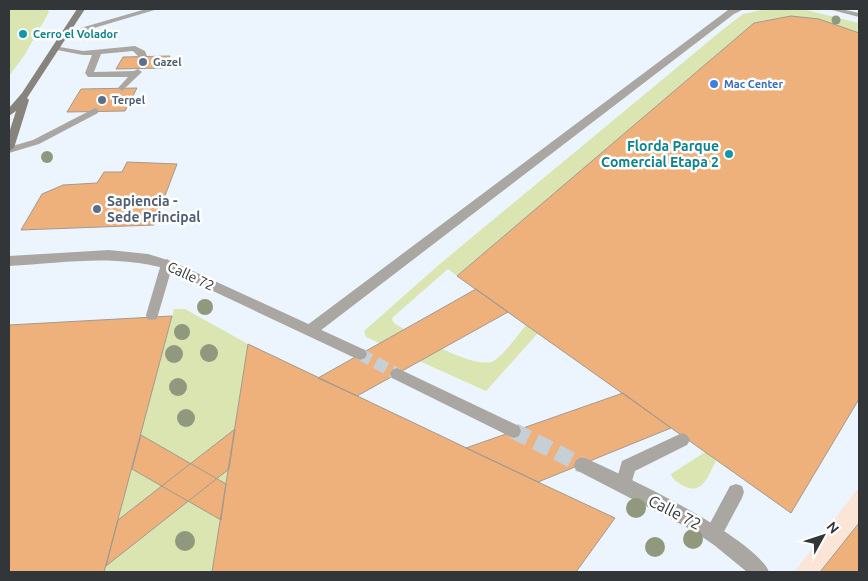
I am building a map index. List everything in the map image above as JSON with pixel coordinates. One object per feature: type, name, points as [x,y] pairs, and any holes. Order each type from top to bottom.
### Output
[{"type":"main road","points":[[9,114],[25,95],[81,9]]},
{"type":"main road","points":[[9,149],[25,95]]},
{"type":"street","points":[[64,34],[154,9]]},
{"type":"street","points":[[311,330],[723,18],[740,9]]},
{"type":"street","points":[[832,9],[859,15]]},
{"type":"street","points":[[57,48],[72,52],[135,48],[143,56]]},
{"type":"street","points":[[97,51],[89,74],[91,76],[138,71],[122,88]]},
{"type":"street","points":[[9,149],[36,142],[95,111]]},
{"type":"street","name":"Calle 72","points":[[9,261],[125,254],[148,257],[273,312],[360,354]]},
{"type":"street","points":[[152,316],[167,264]]},
{"type":"street","points":[[397,374],[514,431]]},
{"type":"street","points":[[623,485],[628,466],[682,440]]},
{"type":"street","name":"Calle 72","points":[[582,465],[714,533],[760,572]]},
{"type":"street","points":[[714,533],[736,492]]},
{"type":"shaded area","points":[[859,487],[859,572],[796,572],[795,571]]},
{"type":"green space","name":"Cerro el Volador","points":[[9,9],[47,9],[49,12],[24,56],[9,76]]},
{"type":"green space","points":[[766,9],[802,9],[859,23],[859,33],[832,24],[807,19],[782,18],[754,23],[457,276],[448,269],[393,317],[392,320],[395,324],[430,343],[461,357],[487,363],[495,360],[508,348],[526,325],[538,333],[486,391],[366,337],[364,331],[441,263],[721,31],[743,14]]},
{"type":"green space","points":[[174,309],[185,309],[248,344],[212,572],[104,572]]},
{"type":"green space","points":[[705,452],[716,461],[704,483],[699,487],[689,488],[674,479],[671,474]]},
{"type":"building","name":"Florda Parque Comercial Etapa 2","points":[[791,16],[819,19],[859,33],[859,399],[791,513],[457,276],[754,23]]},
{"type":"building","name":"Gazel","points":[[170,56],[164,68],[116,69],[123,57]]},
{"type":"building","name":"Terpel","points":[[137,88],[125,111],[67,112],[81,89]]},
{"type":"building","name":"Sapiencia - Sede Principal","points":[[127,162],[177,164],[154,225],[21,230],[42,194],[63,185],[97,183],[104,172],[122,172]]},
{"type":"building","points":[[476,289],[508,312],[357,396],[318,378]]},
{"type":"building","points":[[172,316],[104,572],[9,572],[9,325]]},
{"type":"building","points":[[248,344],[615,518],[576,572],[212,572]]},
{"type":"building","points":[[623,393],[671,428],[538,482],[466,448]]},
{"type":"building","points":[[235,429],[229,469],[106,566],[118,520]]},
{"type":"building","points":[[141,435],[226,484],[221,520],[132,469]]},
{"type":"building","points":[[859,523],[859,572],[820,572]]},
{"type":"tunnel","points":[[360,354],[397,374]]},
{"type":"tunnel","points":[[514,431],[582,465]]},
{"type":"place","name":"Cerro el Volador","points":[[23,34]]},
{"type":"place","name":"Gazel","points":[[143,62]]},
{"type":"place","name":"Mac Center","points":[[714,84]]},
{"type":"place","name":"Terpel","points":[[102,100]]},
{"type":"place","name":"Florda Parque Comercial Etapa 2","points":[[729,154]]},
{"type":"place","name":"Sapiencia - Sede Principal","points":[[97,209]]}]
